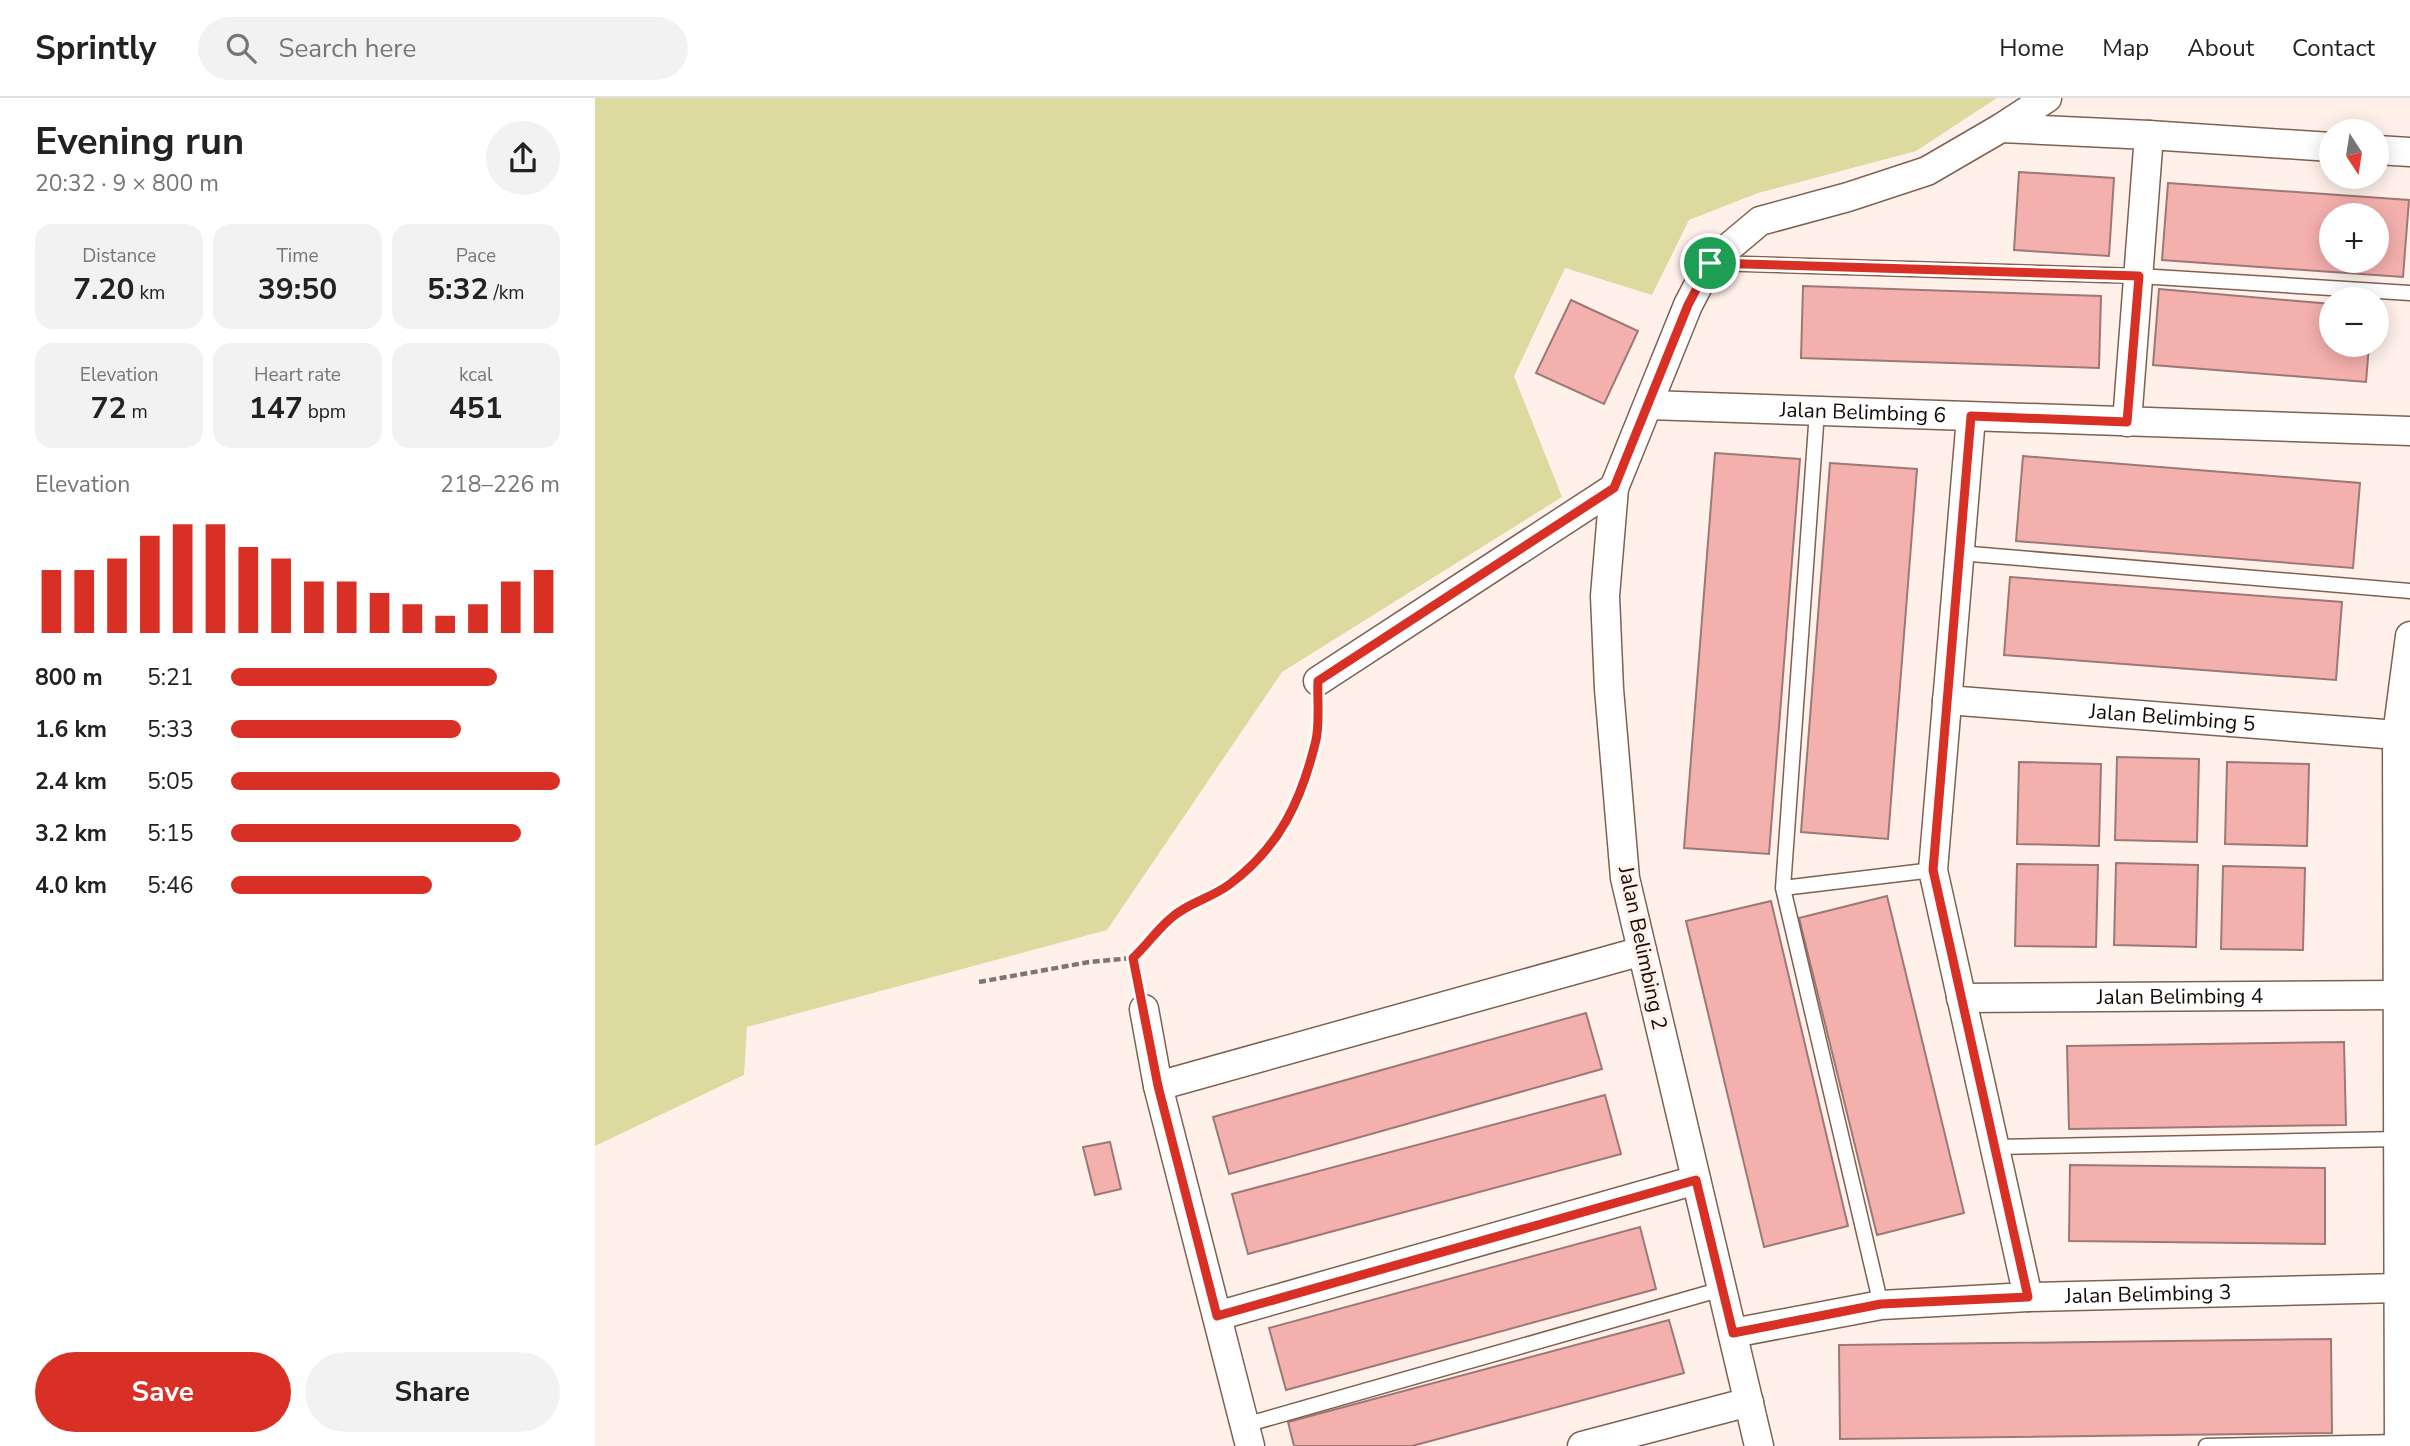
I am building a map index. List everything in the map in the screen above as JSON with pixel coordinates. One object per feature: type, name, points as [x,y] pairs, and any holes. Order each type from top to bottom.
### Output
[{"type":"street","points":[[1710,263],[1760,221],[1849,197],[1927,171],[2047,98]]},
{"type":"street","points":[[2001,128],[2319,146]]},
{"type":"street","points":[[2127,422],[2150,135]]},
{"type":"street","points":[[2389,151],[2410,152]]},
{"type":"street","name":"Jalan Belimbing 2","points":[[1710,263],[1688,305],[1614,488],[1605,597],[1609,690],[1625,878],[1759,1446]]},
{"type":"street","name":"Jalan Belimbing 6","points":[[1649,405],[2410,431]]},
{"type":"street","points":[[1971,416],[1933,870],[2028,1297]]},
{"type":"street","points":[[1318,681],[1614,488]]},
{"type":"street","points":[[2399,1444],[2397,735],[2410,636]]},
{"type":"street","name":"Jalan Belimbing 5","points":[[1947,700],[2397,735]]},
{"type":"street","points":[[1158,1086],[1642,951]]},
{"type":"street","name":"Jalan Belimbing 4","points":[[1961,998],[2398,995]]},
{"type":"street","points":[[1144,1009],[1158,1086],[1248,1436]]},
{"type":"street","points":[[1217,1316],[1696,1180]]},
{"type":"street","name":"Jalan Belimbing 3","points":[[1733,1333],[1881,1304],[2028,1297],[2399,1288]]},
{"type":"street","points":[[1581,1446],[1749,1402]]},
{"type":"lane","points":[[1710,263],[2139,276],[2410,293]]},
{"type":"lane","points":[[1817,411],[1783,888],[1881,1304]]},
{"type":"lane","points":[[1959,553],[2410,591]]},
{"type":"lane","points":[[1783,888],[1933,870]]},
{"type":"lane","points":[[1995,1147],[2398,1139]]},
{"type":"lane","points":[[1248,1436],[1722,1289]]},
{"type":"lane","points":[[2206,1446],[2399,1444]]},
{"type":"path","points":[[979,982],[1089,962],[1133,958],[1170,918],[1228,886],[1254,864],[1287,822],[1304,781],[1316,738],[1318,681]]},
{"type":"path","points":[[1133,958],[1144,1009]]},
{"type":"shaded area","points":[[595,98],[1997,98],[1916,151],[1758,193],[1689,220],[1652,295],[1565,268],[1514,376],[1562,497],[1282,672],[1107,930],[747,1027],[744,1075],[595,1146]]},
{"type":"building","points":[[2019,172],[2114,178],[2109,256],[2014,250]]},
{"type":"building","points":[[2168,183],[2409,200],[2403,277],[2346,273],[2389,273],[2389,203],[2319,203],[2319,271],[2162,260]]},
{"type":"building","points":[[1803,286],[2101,296],[2099,368],[1801,358]]},
{"type":"building","points":[[2159,289],[2319,303],[2319,357],[2368,357],[2366,382],[2153,365]]},
{"type":"building","points":[[1571,300],[1638,331],[1604,404],[1536,373]]},
{"type":"building","points":[[1715,453],[1800,459],[1769,854],[1684,848]]},
{"type":"building","points":[[2023,456],[2360,483],[2353,568],[2016,541]]},
{"type":"building","points":[[1830,463],[1917,469],[1888,839],[1801,832]]},
{"type":"building","points":[[2010,577],[2342,602],[2336,680],[2004,655]]},
{"type":"building","points":[[2117,757],[2199,759],[2197,842],[2115,840]]},
{"type":"building","points":[[2019,762],[2101,764],[2099,846],[2017,844]]},
{"type":"building","points":[[2227,762],[2309,764],[2307,846],[2225,844]]},
{"type":"building","points":[[2116,863],[2198,865],[2196,947],[2114,945]]},
{"type":"building","points":[[2017,864],[2098,865],[2096,947],[2015,946]]},
{"type":"building","points":[[2223,866],[2305,868],[2303,950],[2221,949]]},
{"type":"building","points":[[1887,896],[1964,1213],[1877,1235],[1799,918]]},
{"type":"building","points":[[1771,901],[1848,1226],[1764,1247],[1686,921]]},
{"type":"building","points":[[1586,1013],[1602,1069],[1229,1174],[1213,1117]]},
{"type":"building","points":[[2344,1042],[2346,1125],[2069,1129],[2067,1046]]},
{"type":"building","points":[[1605,1095],[1621,1154],[1248,1254],[1232,1194]]},
{"type":"building","points":[[1110,1142],[1121,1189],[1095,1195],[1083,1147]]},
{"type":"building","points":[[2070,1165],[2325,1168],[2325,1244],[2069,1241]]},
{"type":"building","points":[[1640,1227],[1656,1289],[1286,1390],[1269,1328]]},
{"type":"building","points":[[1669,1320],[1684,1373],[1412,1446],[1294,1446],[1288,1422]]},
{"type":"building","points":[[2331,1339],[2332,1433],[1840,1439],[1839,1345]]},
{"type":"route","points":[[1710,263],[2139,276],[2127,422],[1971,416],[1933,870],[2028,1297],[1881,1304],[1733,1333],[1696,1180],[1217,1316],[1158,1086],[1133,958],[1170,918],[1228,886],[1273,843],[1287,822],[1304,781],[1316,738],[1318,681],[1614,488],[1688,305],[1710,263]]}]
